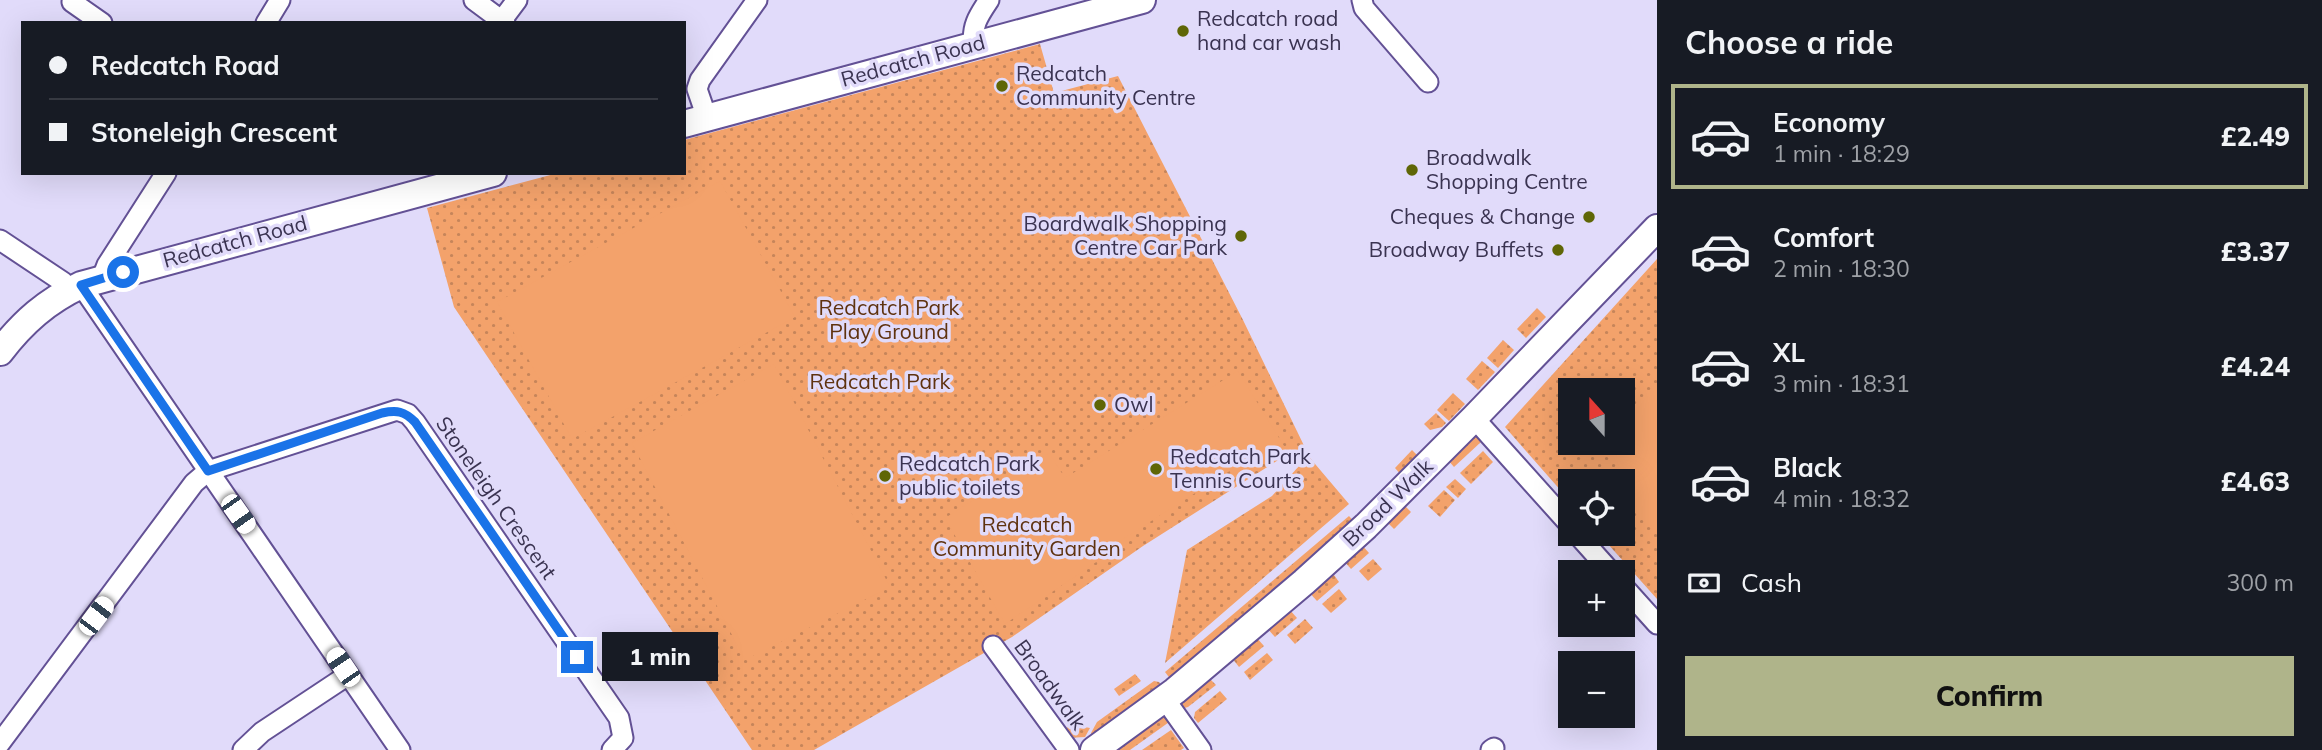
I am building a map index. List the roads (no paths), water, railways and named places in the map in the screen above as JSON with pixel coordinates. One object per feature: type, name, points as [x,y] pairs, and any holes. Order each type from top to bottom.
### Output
[{"type":"main road","name":"Redcatch Road","points":[[696,121],[1142,0]]},
{"type":"main road","name":"Redcatch Road","points":[[0,352],[28,318],[84,284],[486,175]]},
{"type":"main road","name":"Broad Walk","points":[[1094,750],[1164,698],[1366,526],[1657,228]]},
{"type":"street","points":[[267,21],[280,0]]},
{"type":"street","points":[[474,0],[502,21]]},
{"type":"street","points":[[504,21],[517,0]]},
{"type":"street","points":[[696,121],[699,80],[757,0]]},
{"type":"street","points":[[974,45],[972,32],[977,17],[989,0]]},
{"type":"street","points":[[1362,0],[1364,8],[1428,82]]},
{"type":"street","points":[[72,2],[99,21]]},
{"type":"street","points":[[0,240],[63,282],[84,284],[107,265],[165,175]]},
{"type":"street","points":[[84,284],[208,471],[400,750]]},
{"type":"street","name":"Stoneleigh Crescent","points":[[208,471],[382,413],[397,410],[408,414],[619,718],[623,738],[612,750]]},
{"type":"street","points":[[1474,418],[1558,512]]},
{"type":"street","points":[[0,743],[194,483],[208,471]]},
{"type":"street","points":[[1588,546],[1600,560]]},
{"type":"street","points":[[1635,599],[1657,624]]},
{"type":"street","name":"Broadwalk","points":[[993,646],[1069,750]]},
{"type":"street","points":[[243,750],[262,732],[348,675]]},
{"type":"street","points":[[1164,698],[1201,750]]},
{"type":"place","name":"Redcatch road hand car wash","points":[[1183,31]]},
{"type":"place","name":"Redcatch Community Centre","points":[[1002,86]]},
{"type":"place","name":"Broadwalk Shopping Centre","points":[[1412,170]]},
{"type":"place","name":"Cheques & Change","points":[[1589,217]]},
{"type":"place","name":"Boardwalk Shopping Centre Car Park","points":[[1241,236]]},
{"type":"place","name":"Broadway Buffets","points":[[1558,250]]},
{"type":"place","name":"Owl","points":[[1100,405]]},
{"type":"place","name":"Redcatch Park Tennis Courts","points":[[1156,469]]},
{"type":"place","name":"Redcatch Park public toilets","points":[[885,476]]},
{"type":"park label","name":"Redcatch Park Play Ground","points":[[889,320]]},
{"type":"park label","name":"Redcatch Park","points":[[880,382]]},
{"type":"park label","name":"Redcatch Community Garden","points":[[1027,537]]}]
